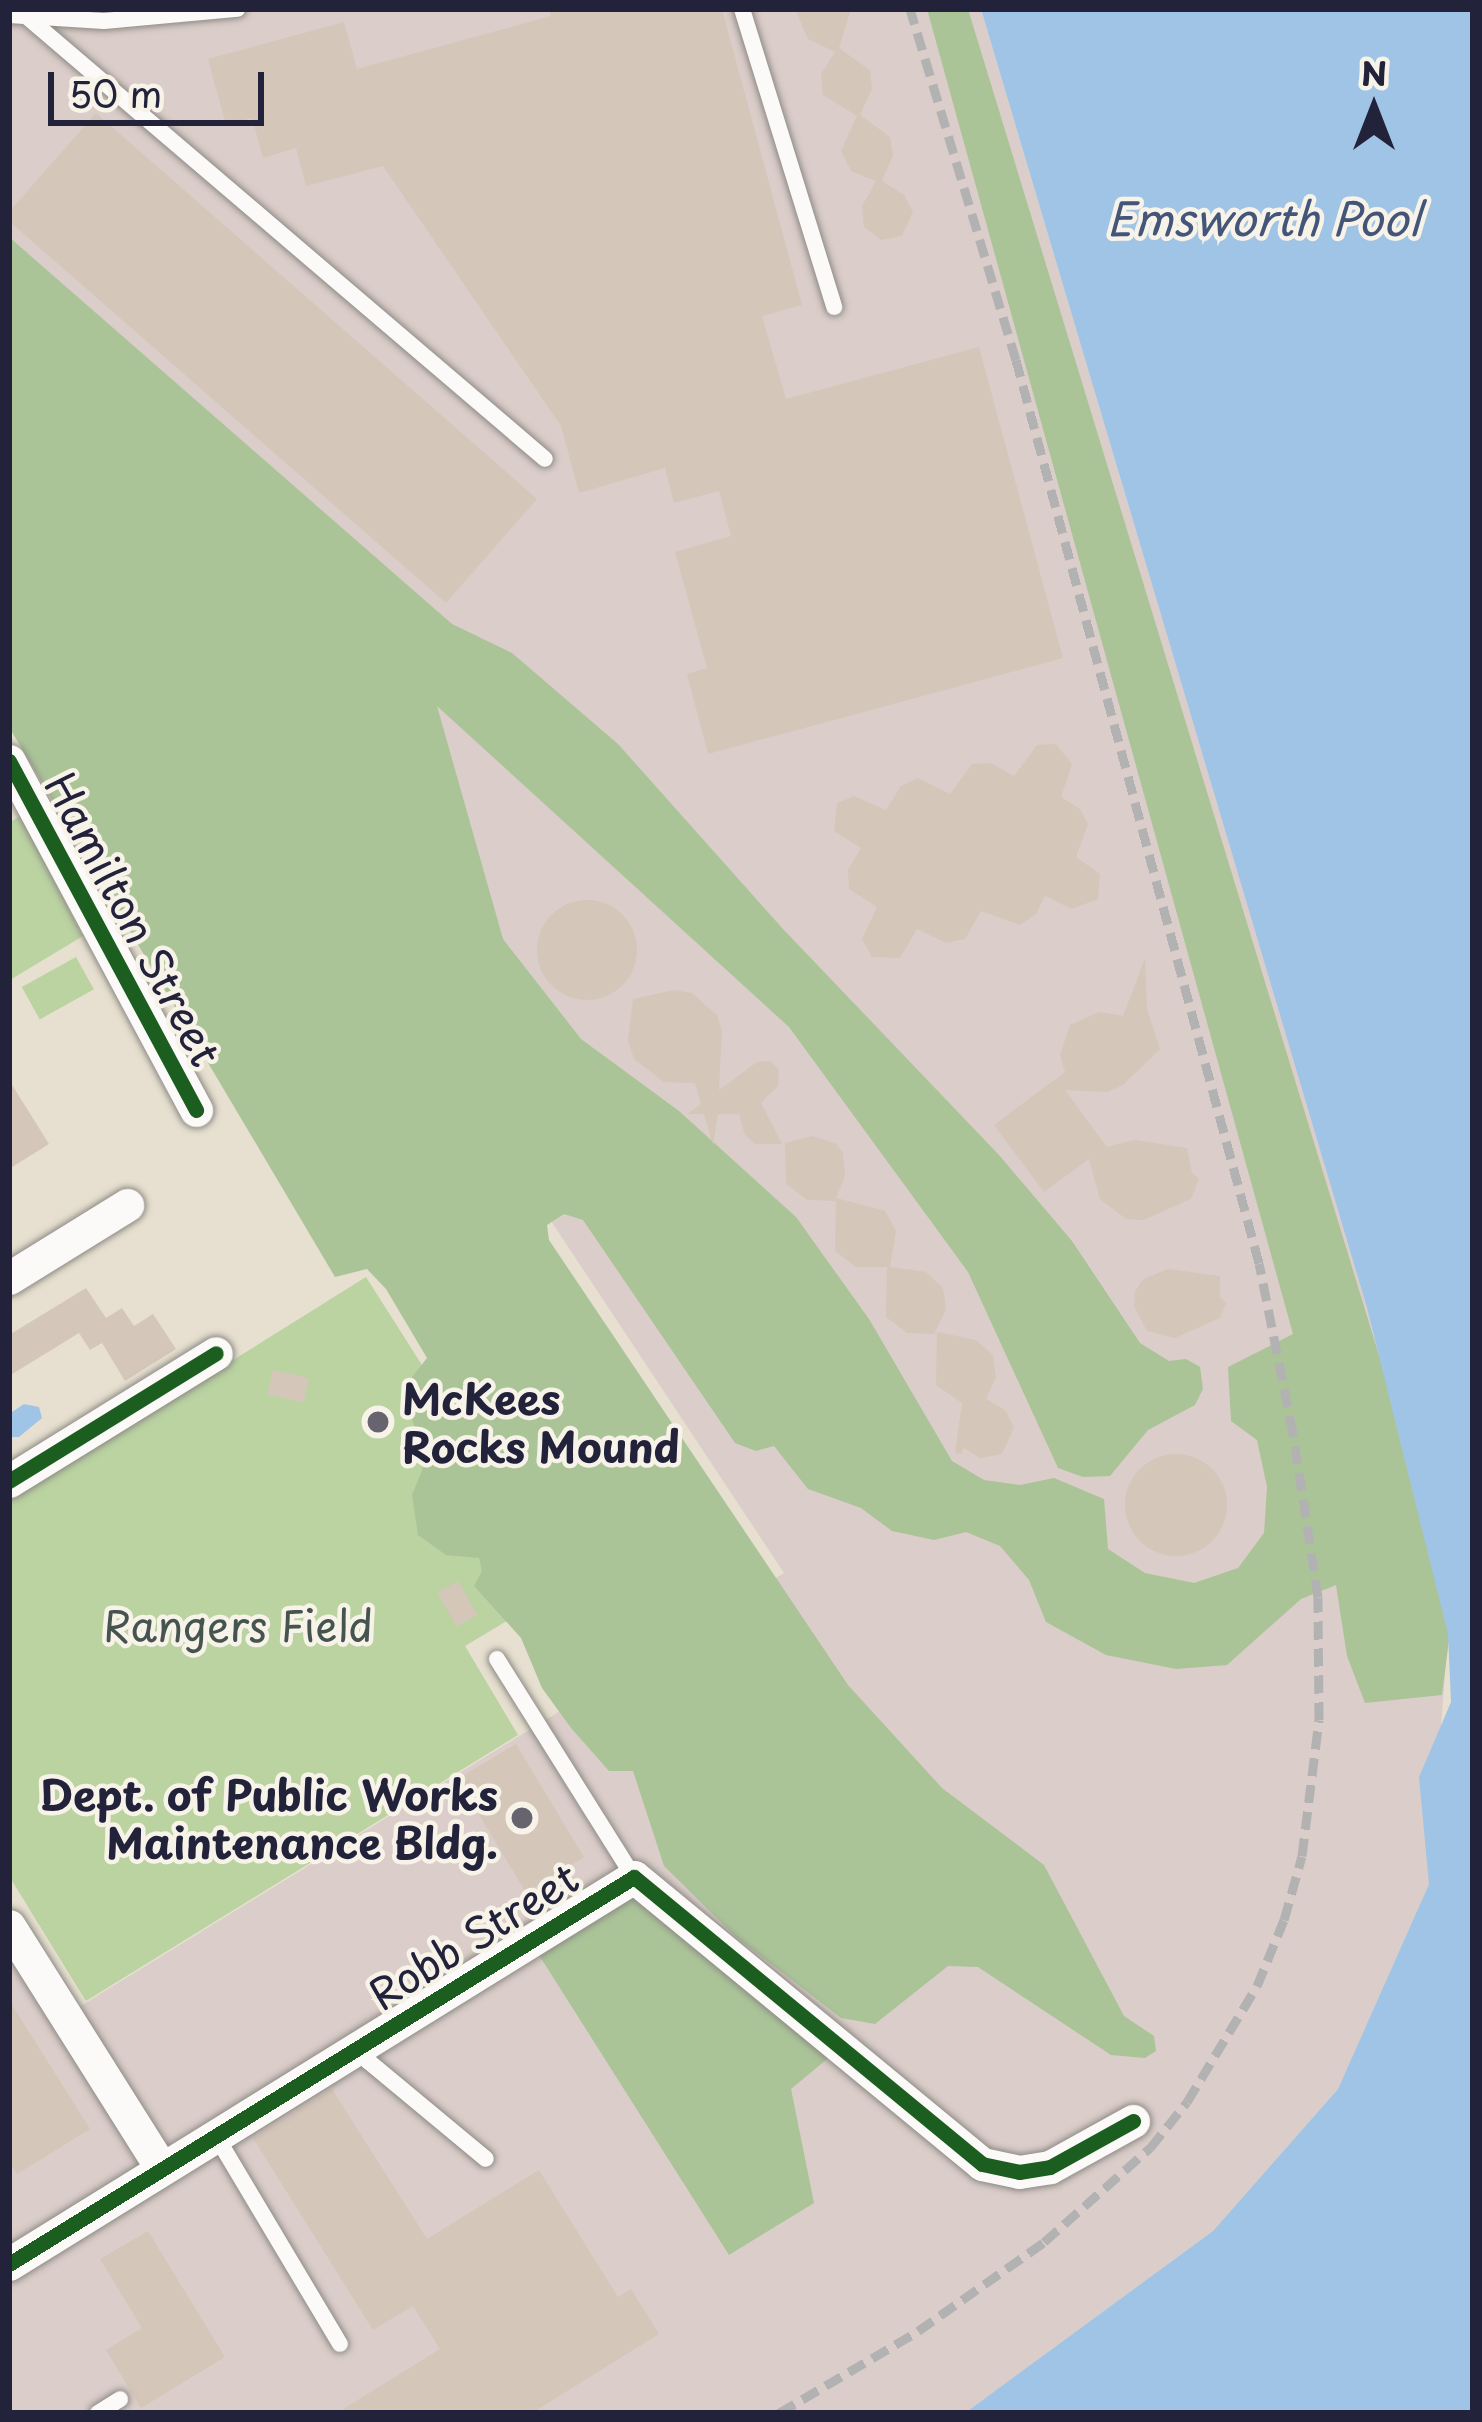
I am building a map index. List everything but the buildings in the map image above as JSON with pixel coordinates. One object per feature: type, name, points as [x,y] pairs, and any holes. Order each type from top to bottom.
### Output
[{"type":"street","name":"Hamilton Street","points":[[9,761],[196,1110]]},
{"type":"street","points":[[9,1278],[127,1205]]},
{"type":"street","points":[[9,1481],[216,1353]]},
{"type":"street","name":"Robb Street","points":[[9,2264],[634,1877],[998,2171],[1050,2167],[1133,2121]]},
{"type":"street","points":[[9,1926],[161,2169]]},
{"type":"lane","points":[[17,15],[104,21],[237,9]]},
{"type":"lane","points":[[742,9],[833,307]]},
{"type":"lane","points":[[17,15],[545,459]]},
{"type":"lane","points":[[496,1659],[634,1877]]},
{"type":"lane","points":[[361,2046],[368,2061],[486,2159]]},
{"type":"lane","points":[[216,2136],[340,2344]]},
{"type":"lane","points":[[98,2413],[120,2399]]},
{"type":"shaded area","points":[[9,9],[981,9],[1367,1308],[1448,1635],[1429,1884],[1338,2089],[1213,2231],[965,2413],[9,2413],[9,1926],[66,2015],[784,1573],[9,402]]},
{"type":"green space","points":[[927,9],[968,9],[1439,1552],[1451,1624],[1442,1695],[1365,1703],[1347,1656],[1336,1585],[1301,1599],[1227,1665],[1176,1669],[1106,1655],[1046,1622],[1029,1580],[1000,1546],[966,1532],[934,1540],[892,1531],[861,1508],[808,1489],[774,1446],[756,1451],[735,1443],[583,1220],[564,1214],[547,1225],[549,1240],[848,1685],[942,1788],[1044,1865],[1124,2016],[1154,2036],[1156,2051],[1145,2058],[1111,2055],[978,1967],[948,1966],[875,2024],[841,2018],[736,1937],[664,1866],[633,1771],[609,1771],[542,1688],[521,1638],[474,1586],[482,1571],[479,1558],[446,1555],[418,1535],[412,1495],[425,1463],[411,1415],[412,1377],[427,1358],[386,1289],[367,1269],[335,1277],[9,727],[9,237],[452,624],[512,653],[618,744],[783,929],[999,1155],[1072,1241],[1140,1343],[1169,1361],[1186,1359],[1200,1367],[1203,1389],[1195,1405],[1148,1430],[1110,1476],[1083,1477],[1058,1468],[968,1272],[789,1027],[437,706],[503,939],[581,1039],[679,1111],[796,1217],[869,1319],[952,1461],[984,1480],[1020,1485],[1054,1478],[1104,1499],[1108,1549],[1145,1573],[1194,1583],[1238,1568],[1264,1533],[1267,1487],[1257,1440],[1231,1421],[1228,1367],[1293,1334]]},
{"type":"green space","points":[[20,816],[83,936],[10,980],[9,823]]},
{"type":"green space","points":[[76,957],[94,989],[40,1019],[22,987]]},
{"type":"green space","name":"Rangers Field","points":[[366,1277],[563,1587],[465,1646],[518,1735],[86,2001],[9,1876],[9,1500]]},
{"type":"green space","points":[[634,1881],[838,2050],[791,2089],[814,2203],[729,2255],[532,1944]]},
{"type":"water","name":"Emsworth Pool","points":[[981,9],[1473,9],[1473,2413],[965,2413],[1213,2231],[1338,2089],[1429,1884],[1419,1777],[1451,1702],[1448,1634],[1367,1308]]},
{"type":"water","points":[[24,1404],[39,1407],[42,1418],[19,1437],[10,1437],[9,1414]]},
{"type":"railway","points":[[779,2413],[918,2331],[1044,2242],[1150,2148],[1187,2102],[1257,1986],[1284,1920],[1302,1856],[1319,1720],[1318,1597],[1293,1433],[1259,1263],[1016,360],[910,9]]},
{"type":"cycle path","points":[[9,761],[196,1110]]},
{"type":"cycle path","points":[[9,1481],[216,1353]]},
{"type":"cycle path","points":[[9,2264],[634,1877],[982,2164],[1019,2172],[1050,2167],[1133,2121]]},
{"type":"place","name":"McKees Rocks Mound","points":[[378,1422]]},
{"type":"place","name":"Dept. of Public Works Maintenance Bldg.","points":[[522,1818]]}]
